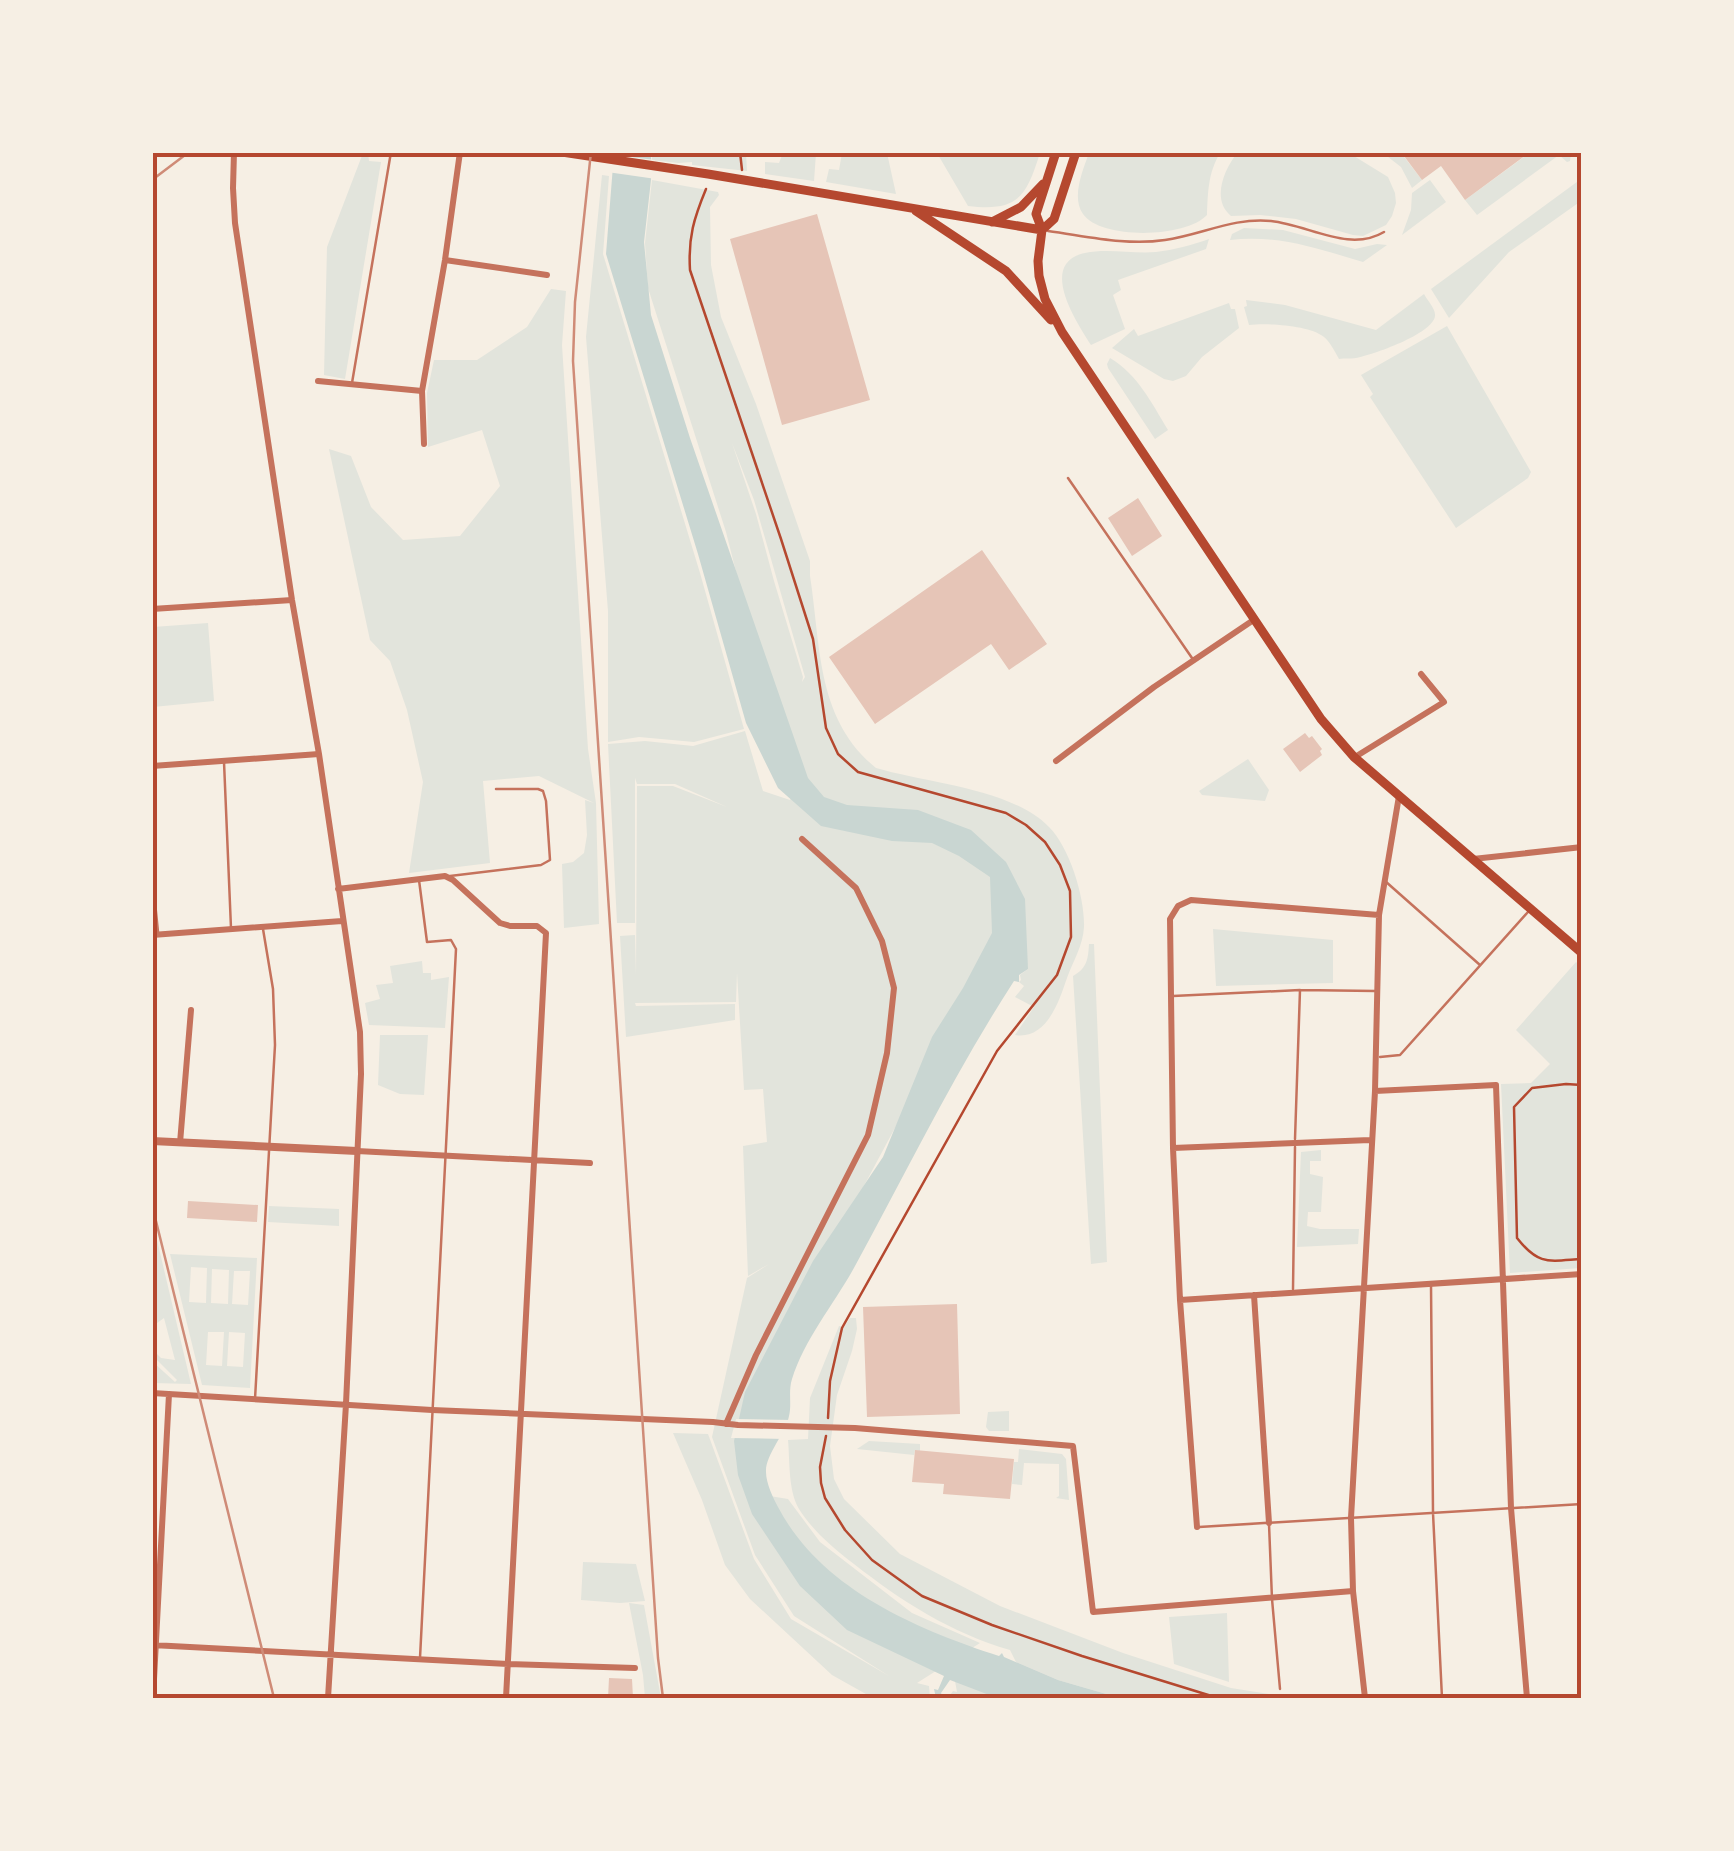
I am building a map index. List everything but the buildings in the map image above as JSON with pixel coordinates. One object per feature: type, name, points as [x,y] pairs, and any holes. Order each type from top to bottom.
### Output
[{"type":"main road","points":[[562,152],[1042,230]]},
{"type":"main road","points":[[1056,152],[1036,214],[1042,230],[1039,276],[1062,332],[1321,719],[1354,758],[1582,953]]},
{"type":"main road","points":[[1042,230],[1054,219],[1076,152]]},
{"type":"main road","points":[[991,222],[1021,207],[1048,178]]},
{"type":"main road","points":[[914,210],[1006,271],[1062,332]]},
{"type":"street","points":[[234,152],[233,208],[360,1032],[346,1404],[328,1698]]},
{"type":"street","points":[[424,444],[422,392],[460,152]]},
{"type":"street","points":[[444,260],[547,275]]},
{"type":"street","points":[[318,381],[422,392]]},
{"type":"street","points":[[152,609],[292,600]]},
{"type":"street","points":[[1056,762],[1154,687],[1255,619]]},
{"type":"street","points":[[1354,758],[1444,702],[1421,674]]},
{"type":"street","points":[[152,766],[319,754]]},
{"type":"street","points":[[1365,1698],[1353,1591],[1351,1518],[1374,1091],[1379,915],[1399,794]]},
{"type":"street","points":[[726,1424],[756,1354],[868,1135],[888,1054],[894,988],[882,941],[856,888],[802,840]]},
{"type":"street","points":[[1472,859],[1582,847]]},
{"type":"street","points":[[338,889],[448,877],[500,923],[539,926],[546,934],[506,1698]]},
{"type":"street","points":[[1198,1527],[1180,1300],[1173,1148],[1170,919],[1178,906],[1191,900],[1379,915]]},
{"type":"street","points":[[155,935],[342,921]]},
{"type":"street","points":[[180,1143],[191,1010]]},
{"type":"street","points":[[1374,1091],[1496,1085],[1511,1508],[1527,1698]]},
{"type":"street","points":[[1173,1148],[1370,1140]]},
{"type":"street","points":[[152,1141],[590,1163]]},
{"type":"street","points":[[1180,1300],[1582,1274]]},
{"type":"street","points":[[1254,1296],[1270,1522]]},
{"type":"street","points":[[152,1393],[738,1426],[855,1428],[1074,1446],[1093,1612],[1353,1591]]},
{"type":"street","points":[[153,1698],[169,1394]]},
{"type":"street","points":[[154,1645],[635,1668]]},
{"type":"lane","points":[[352,385],[391,152]]},
{"type":"lane","points":[[1042,230],[1140,242],[1254,221],[1291,224],[1353,241],[1371,239],[1384,232]]},
{"type":"lane","points":[[1068,478],[1194,661]]},
{"type":"lane","points":[[224,760],[231,928]]},
{"type":"lane","points":[[448,877],[541,865],[550,860],[543,791],[496,790]]},
{"type":"lane","points":[[152,874],[155,935]]},
{"type":"lane","points":[[419,878],[427,942],[451,940],[456,949],[420,1658]]},
{"type":"lane","points":[[1384,880],[1480,965]]},
{"type":"lane","points":[[1374,1057],[1400,1055],[1530,910]]},
{"type":"lane","points":[[255,1398],[275,1018],[263,928]]},
{"type":"lane","points":[[1293,1293],[1300,990]]},
{"type":"lane","points":[[1171,996],[1376,990]]},
{"type":"lane","points":[[1432,1284],[1433,1513],[1442,1698]]},
{"type":"lane","points":[[1198,1527],[1582,1504]]},
{"type":"lane","points":[[1270,1522],[1280,1690]]},
{"type":"path","points":[[740,152],[742,172]]},
{"type":"path","points":[[706,188],[688,243],[690,270],[782,538],[812,638],[826,728],[838,754],[858,772],[1006,813],[1045,842],[1070,891],[1071,937],[1058,975],[997,1052],[842,1328],[830,1381],[828,1419]]},
{"type":"path","points":[[1582,1085],[1532,1088],[1514,1107],[1518,1238],[1530,1254],[1546,1261],[1582,1258]]},
{"type":"path","points":[[825,1441],[821,1483],[845,1530],[872,1560],[922,1596],[992,1625],[1218,1698]]},
{"type":"shaded area","points":[[1238,152],[1349,153],[1388,177],[1395,193],[1392,216],[1386,225],[1363,236],[1296,219],[1231,216],[1221,193],[1224,176]]},
{"type":"shaded area","points":[[363,153],[368,153],[369,161],[381,162],[345,379],[324,375],[327,247]]},
{"type":"shaded area","points":[[614,153],[651,153],[644,242],[651,315],[808,778],[824,797],[847,805],[918,810],[971,830],[1006,862],[1025,899],[1028,969],[1019,975],[1019,982],[1014,981],[972,1051],[855,1266],[805,1349],[791,1384],[787,1423],[767,1465],[768,1486],[796,1536],[819,1561],[873,1602],[936,1633],[999,1656],[1002,1653],[1058,1680],[1120,1698],[997,1698],[950,1680],[936,1698],[934,1689],[938,1690],[944,1676],[847,1630],[800,1586],[752,1514],[738,1475],[734,1441],[745,1392],[813,1261],[883,1157],[932,1037],[992,933],[990,877],[932,843],[892,841],[821,826],[778,788],[746,723],[606,254]]},
{"type":"shaded area","points":[[652,153],[746,153],[747,171],[652,160]]},
{"type":"shaded area","points":[[783,153],[816,153],[814,181],[765,174],[765,162],[779,163]]},
{"type":"shaded area","points":[[842,153],[887,153],[896,194],[826,182],[829,169],[839,170]]},
{"type":"shaded area","points":[[937,153],[1040,153],[1030,181],[1017,198],[985,207],[968,206]]},
{"type":"shaded area","points":[[1089,153],[1220,153],[1211,175],[1207,215],[1196,223],[1163,232],[1125,232],[1093,222],[1083,214],[1078,200]]},
{"type":"shaded area","points":[[1383,153],[1401,153],[1422,180],[1412,188],[1401,167]]},
{"type":"shaded area","points":[[1571,153],[1570,161],[1559,155],[1477,215],[1465,200],[1528,154]]},
{"type":"shaded area","points":[[602,175],[609,176],[603,254],[744,729],[694,742],[639,737],[608,742],[608,611],[586,337]]},
{"type":"shaded area","points":[[1581,179],[1581,201],[1509,252],[1449,318],[1431,289]]},
{"type":"shaded area","points":[[652,180],[718,192],[710,207],[711,265],[721,317],[756,404],[810,561],[825,680],[842,727],[856,749],[876,768],[992,796],[1033,814],[1057,836],[1075,874],[1082,902],[1084,927],[1080,947],[1050,1017],[1036,1031],[1015,1035],[1034,1007],[1015,997],[1024,986],[1019,982],[1020,975],[1028,969],[1025,956],[905,1109],[804,1298],[757,1494],[788,1499],[820,1542],[912,1613],[980,1643],[917,1683],[929,1686],[930,1698],[873,1698],[832,1675],[750,1599],[725,1565],[673,1433],[708,1434],[754,1559],[791,1619],[889,1676],[794,1616],[755,1555],[712,1437],[747,1278],[769,1264],[748,1276],[743,1146],[767,1142],[763,1089],[744,1090],[737,973],[736,1002],[635,1003],[735,1004],[735,1020],[626,1037],[620,936],[635,935],[636,975],[637,786],[673,786],[727,807],[675,784],[637,784],[635,778],[635,923],[617,923],[608,744],[645,741],[693,746],[745,731],[763,791],[790,800],[792,794],[726,532],[648,288],[645,243]],"holes":[[[732,443],[754,500],[805,677],[802,682],[756,514]]]},
{"type":"shaded area","points":[[1430,180],[1446,202],[1402,235],[1412,193]]},
{"type":"shaded area","points":[[1244,228],[1283,230],[1355,249],[1387,245],[1363,262],[1281,241],[1230,240],[1232,234]]},
{"type":"shaded area","points":[[1209,239],[1206,249],[1118,280],[1121,290],[1113,295],[1125,329],[1091,345],[1065,294],[1064,268],[1071,259],[1093,252],[1163,251]]},
{"type":"shaded area","points":[[551,289],[566,291],[562,345],[588,749],[596,803],[599,924],[564,928],[562,864],[573,862],[584,853],[585,800],[594,803],[539,776],[483,781],[490,863],[409,873],[423,782],[407,710],[390,661],[370,640],[329,449],[351,456],[371,507],[403,540],[460,536],[500,486],[482,430],[428,447],[427,393],[434,360],[477,360],[527,327]]},
{"type":"shaded area","points":[[1424,294],[1435,313],[1432,323],[1401,343],[1354,358],[1339,359],[1326,339],[1309,330],[1249,325],[1244,307],[1246,300],[1285,305],[1376,330]]},
{"type":"shaded area","points":[[1229,303],[1235,309],[1239,328],[1202,357],[1186,376],[1173,381],[1112,348],[1134,329],[1138,336]]},
{"type":"shaded area","points":[[1447,326],[1531,472],[1528,478],[1456,528],[1370,397],[1373,394],[1361,375]]},
{"type":"shaded area","points":[[1110,358],[1136,381],[1168,430],[1155,439],[1108,368]]},
{"type":"shaded area","points":[[208,623],[214,701],[153,707],[153,627]]},
{"type":"shaded area","points":[[1248,759],[1269,790],[1265,801],[1202,795],[1199,791]]},
{"type":"shaded area","points":[[1213,929],[1333,940],[1333,983],[1216,986]]},
{"type":"shaded area","points":[[1089,944],[1094,944],[1107,1262],[1091,1264],[1073,976],[1086,963]]},
{"type":"shaded area","points":[[422,961],[423,973],[431,973],[431,980],[449,977],[445,1028],[369,1025],[365,1003],[380,999],[376,985],[393,983],[390,966]]},
{"type":"shaded area","points":[[1576,962],[1582,967],[1581,1268],[1510,1273],[1501,1084],[1531,1083],[1550,1064],[1516,1030]]},
{"type":"shaded area","points":[[380,1035],[428,1035],[424,1095],[400,1094],[378,1085]]},
{"type":"shaded area","points":[[1321,1150],[1321,1161],[1310,1161],[1310,1174],[1323,1177],[1321,1212],[1308,1212],[1307,1226],[1359,1229],[1358,1244],[1297,1247],[1301,1152]]},
{"type":"shaded area","points":[[269,1206],[339,1209],[339,1226],[268,1222]]},
{"type":"shaded area","points":[[152,1223],[191,1384],[153,1383],[153,1362],[177,1380],[153,1356],[153,1350],[161,1358],[175,1360],[164,1318],[153,1326]]},
{"type":"shaded area","points":[[170,1254],[257,1258],[250,1388],[202,1385]],"holes":[[[191,1267],[207,1268],[206,1303],[189,1302]],[[212,1269],[229,1270],[228,1304],[211,1303]],[[234,1271],[250,1271],[248,1305],[232,1304]],[[208,1332],[224,1332],[222,1366],[206,1365]],[[229,1332],[245,1333],[243,1367],[227,1366]]]},
{"type":"shaded area","points":[[850,1318],[856,1318],[857,1329],[837,1395],[830,1446],[834,1479],[844,1499],[900,1554],[1000,1606],[1123,1653],[1231,1688],[1293,1698],[1120,1698],[1058,1680],[1016,1662],[1010,1650],[927,1615],[831,1545],[795,1501],[788,1440],[808,1439],[810,1398],[839,1326],[844,1327]]},
{"type":"shaded area","points":[[1009,1411],[1009,1431],[989,1431],[988,1412]]},
{"type":"shaded area","points":[[869,1441],[920,1444],[920,1451],[915,1450],[914,1455],[857,1449]]},
{"type":"shaded area","points":[[1019,1449],[1062,1454],[1066,1459],[1069,1500],[1056,1498],[1059,1464],[1024,1463],[1022,1485],[1012,1484]]},
{"type":"shaded area","points":[[583,1562],[636,1564],[645,1601],[581,1600]]},
{"type":"shaded area","points":[[629,1603],[644,1605],[661,1698],[645,1698]]},
{"type":"shaded area","points":[[1227,1613],[1229,1682],[1174,1664],[1169,1617]]},
{"type":"shaded area","points":[[955,1681],[1016,1698],[948,1698],[953,1691],[957,1692]]},
{"type":"pier","points":[[608,154],[655,160],[656,179],[607,172]]},
{"type":"pier","points":[[736,1419],[793,1420],[785,1439],[731,1438]]},
{"type":"railway","points":[[152,180],[189,152]]},
{"type":"railway","points":[[591,152],[575,302],[573,361],[663,1698]]},
{"type":"railway","points":[[152,1205],[274,1698]]}]
